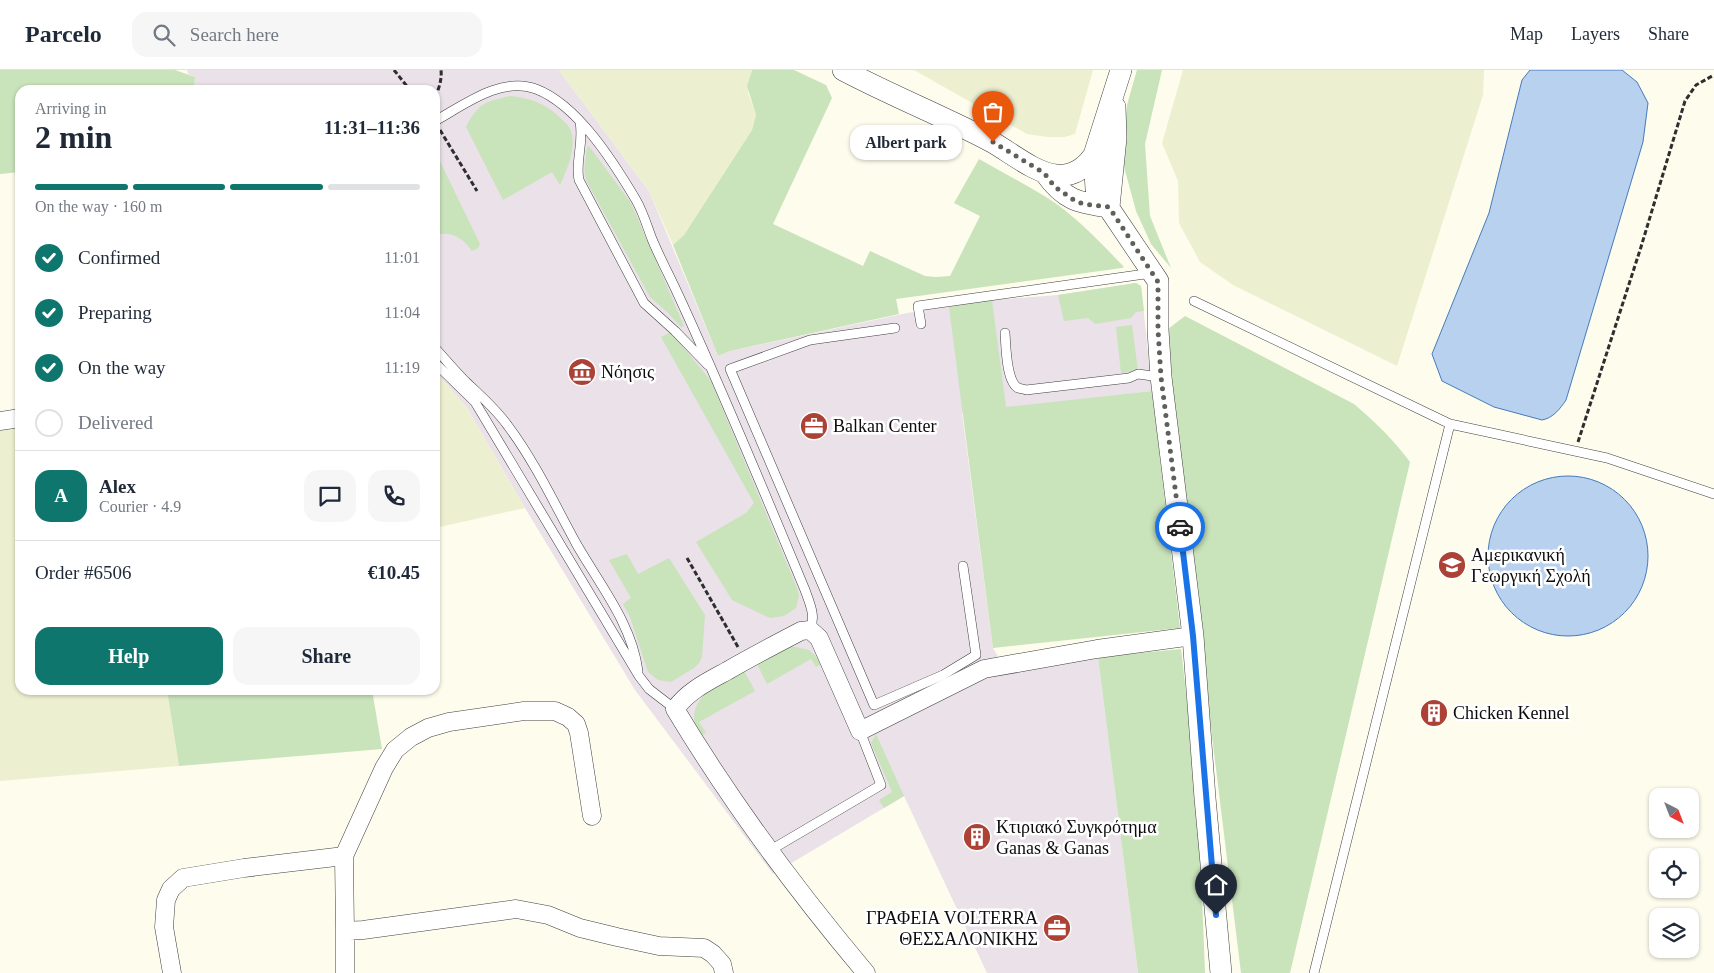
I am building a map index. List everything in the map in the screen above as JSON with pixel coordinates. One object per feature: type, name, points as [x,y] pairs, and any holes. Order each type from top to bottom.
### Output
[{"type":"street","points":[[843,70],[993,142],[1109,207]]},
{"type":"street","points":[[1121,70],[1094,155],[1096,189],[1158,282],[1158,330],[1161,377],[1193,636],[1221,973]]},
{"type":"street","points":[[1109,207],[1116,138],[1115,91]]},
{"type":"street","points":[[1051,174],[1068,174],[1082,169],[1094,155]]},
{"type":"street","points":[[0,421],[15,419]]},
{"type":"street","points":[[866,973],[770,851],[720,781],[675,709],[682,699],[693,690],[746,660],[801,631],[810,630],[819,638],[860,731],[984,669],[1097,648],[1193,636]]},
{"type":"street","points":[[344,973],[344,856],[384,768],[395,750],[411,737],[428,728],[449,722],[524,711],[555,711],[568,717],[576,724],[592,816]]},
{"type":"street","points":[[172,973],[164,927],[166,900],[171,889],[183,878],[244,868],[344,856]]},
{"type":"street","points":[[345,931],[516,909],[548,915],[580,928],[618,938],[659,946],[704,948],[722,964],[724,973]]},
{"type":"lane","points":[[440,119],[486,93],[511,86],[535,89],[558,101],[580,122],[605,152],[637,202],[713,370],[805,590],[813,613],[813,623],[810,630]]},
{"type":"lane","points":[[580,122],[582,140],[577,173],[579,180],[644,303],[675,331],[713,370]]},
{"type":"lane","points":[[921,324],[918,306],[1153,273]]},
{"type":"lane","points":[[1194,301],[1450,424],[1553,448],[1575,450],[1607,458],[1714,494]]},
{"type":"lane","points":[[895,328],[810,340],[730,369],[874,705],[943,675],[976,655],[963,566]]},
{"type":"lane","points":[[1005,333],[1009,372],[1012,381],[1018,388],[1026,390],[1129,378],[1138,374],[1161,377]]},
{"type":"lane","points":[[440,354],[464,380],[493,407],[509,426],[622,620],[637,660],[639,676]]},
{"type":"lane","points":[[440,368],[475,402],[639,676],[649,689],[675,709]]},
{"type":"lane","points":[[1314,973],[1450,424]]},
{"type":"lane","points":[[770,851],[881,785],[860,731]]},
{"type":"path","points":[[394,70],[406,85]]},
{"type":"path","points":[[440,85],[441,70]]},
{"type":"path","points":[[1575,450],[1627,292],[1685,101],[1696,85],[1714,75]]},
{"type":"path","points":[[440,130],[477,192]]},
{"type":"path","points":[[687,558],[746,660]]},
{"type":"shaded area","points":[[187,70],[559,70],[649,191],[718,356],[730,351],[907,313],[992,300],[1058,295],[1136,283],[1141,286],[1152,391],[962,413],[993,648],[1002,663],[1098,657],[1138,973],[987,973],[904,796],[773,874],[635,690],[467,408],[440,378],[440,85],[194,85],[195,77],[188,74]]},
{"type":"green space","points":[[0,70],[175,70],[195,77],[194,85],[15,85],[15,172],[0,174]]},
{"type":"green space","points":[[559,70],[752,70],[748,93],[756,115],[752,130],[684,235],[673,245],[649,191]]},
{"type":"green space","points":[[752,70],[794,70],[826,85],[832,98],[773,224],[863,266],[870,251],[925,276],[950,276],[980,216],[954,203],[979,159],[1057,204],[1087,230],[1124,267],[896,299],[899,314],[730,351],[718,356],[673,245],[684,235],[752,130],[756,115],[747,86]]},
{"type":"green space","points":[[914,70],[1093,70],[1075,134],[1065,137],[1047,137],[1027,134]]},
{"type":"green space","points":[[1137,70],[1162,70],[1145,144],[1150,216],[1171,268],[1151,244],[1136,211],[1123,163],[1127,105]]},
{"type":"green space","points":[[1183,70],[1484,70],[1483,95],[1397,366],[1233,285],[1200,262],[1179,223],[1178,181],[1162,143]]},
{"type":"green space","points":[[510,96],[534,101],[551,110],[569,127],[573,142],[571,157],[560,185],[552,172],[503,200],[466,127],[474,113],[483,105]]},
{"type":"green space","points":[[589,146],[631,203],[684,326],[681,327],[650,297],[587,182],[585,165],[587,147]]},
{"type":"green space","points":[[440,161],[480,244],[478,248],[472,251],[456,236],[441,234]]},
{"type":"green space","points":[[1136,283],[1141,286],[1144,311],[1136,312],[1131,318],[1095,324],[1088,318],[1064,321],[1058,295]]},
{"type":"green space","points":[[992,300],[1006,407],[1152,391],[1180,628],[993,648],[949,307]]},
{"type":"green space","points":[[1185,316],[1354,404],[1384,432],[1410,462],[1290,973],[1241,973],[1179,466],[1168,329]]},
{"type":"green space","points":[[1132,325],[1138,371],[1121,373],[1116,327]]},
{"type":"green space","points":[[671,332],[711,381],[797,588],[799,596],[796,608],[784,616],[770,618],[732,600],[696,542],[746,513],[754,503],[661,337]]},
{"type":"green space","points":[[440,378],[467,408],[525,508],[440,527]]},
{"type":"green space","points":[[15,426],[15,695],[168,695],[179,766],[0,781],[0,427]]},
{"type":"green space","points":[[627,554],[638,574],[669,558],[705,615],[702,657],[699,663],[671,682],[658,680],[648,672],[630,617],[623,604],[631,598],[609,560]]},
{"type":"green space","points":[[791,646],[809,650],[823,663],[816,667],[811,659],[767,684],[756,662]]},
{"type":"green space","points":[[1181,649],[1198,797],[1205,973],[1138,973],[1098,657]]},
{"type":"green space","points":[[743,669],[755,691],[699,722],[706,733],[700,736],[695,724],[694,713],[698,703],[713,687]]},
{"type":"green space","points":[[168,695],[373,695],[382,749],[179,766]]},
{"type":"green space","points":[[876,734],[904,796],[884,808],[879,800],[892,792],[871,743]]},
{"type":"water","points":[[1530,70],[1622,70],[1637,82],[1648,103],[1643,142],[1566,400],[1553,415],[1542,420],[1494,407],[1442,381],[1432,354],[1489,213],[1522,80]]},
{"type":"water","points":[[1576,476],[1606,485],[1625,499],[1635,511],[1642,525],[1647,540],[1647,572],[1642,587],[1635,601],[1625,613],[1613,623],[1591,633],[1576,636],[1560,636],[1545,633],[1523,623],[1501,601],[1489,572],[1488,548],[1491,533],[1501,511],[1523,489],[1552,477]]},
{"type":"way so far","points":[[993,142],[1044,173],[1055,187],[1074,200],[1083,204],[1109,207],[1158,282],[1158,330],[1161,377],[1180,527]]},
{"type":"place","name":"Albert park","points":[[993,142]]},
{"type":"place","name":"Νόησις","points":[[582,372]]},
{"type":"place","name":"Balkan Center","points":[[814,426]]},
{"type":"place","name":"Αμερικανική Γεωργική Σχολή","points":[[1452,565]]},
{"type":"place","name":"Chicken Kennel","points":[[1434,713]]},
{"type":"place","name":"Κτιριακό Συγκρότημα Ganas & Ganas","points":[[977,837]]},
{"type":"place","name":"ΓΡΑΦΕΙΑ VOLTERRA ΘΕΣΣΑΛΟΝΙΚΗΣ","points":[[1057,928]]},
{"type":"route","points":[[1180,527],[1193,636],[1216,915]]}]
